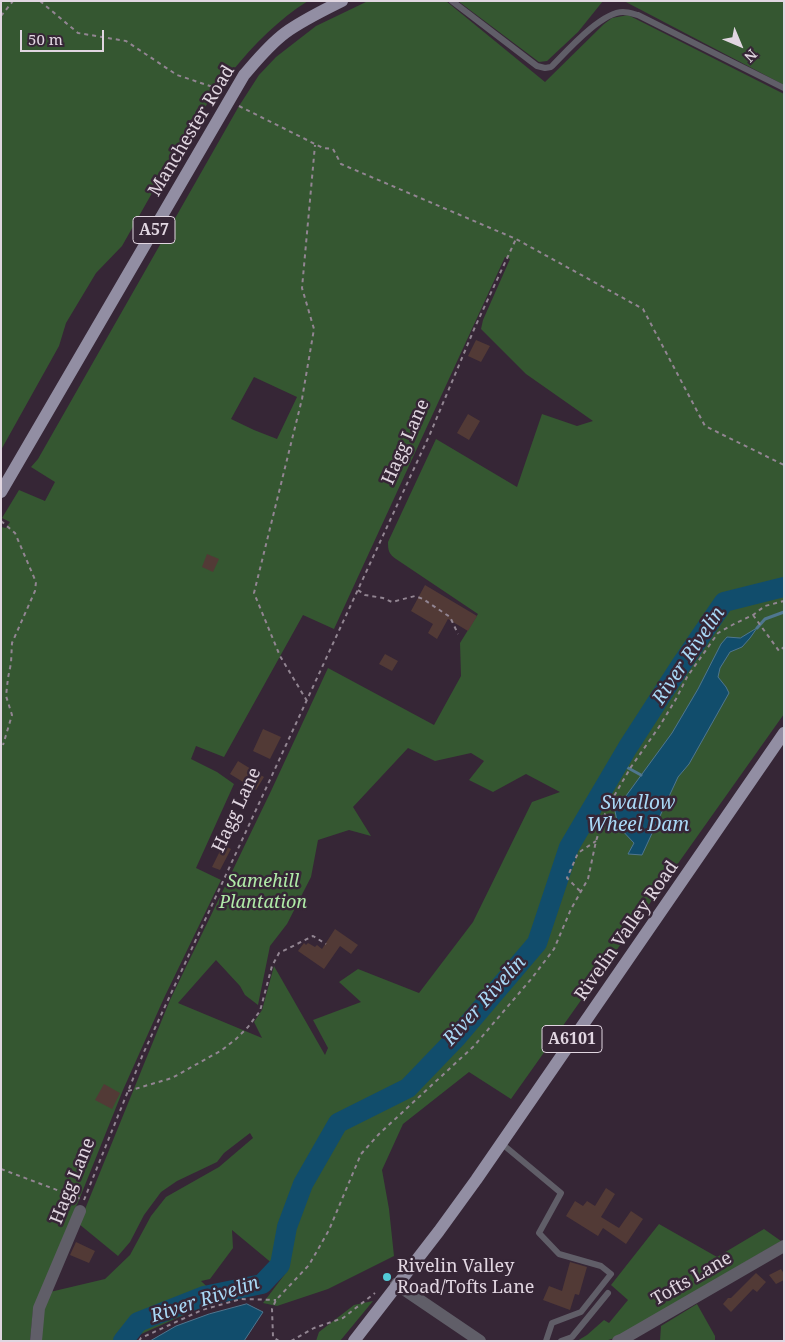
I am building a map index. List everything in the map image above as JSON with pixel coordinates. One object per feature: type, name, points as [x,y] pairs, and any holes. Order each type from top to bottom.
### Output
[{"type":"main road","name":"Manchester Road","points":[[1,492],[244,75],[261,55],[284,34],[342,1]]},
{"type":"main road","name":"Rivelin Valley Road","points":[[354,1341],[449,1216],[501,1143],[784,733]]},
{"type":"street","name":"Hagg Lane","points":[[36,1341],[38,1308],[82,1206]]},
{"type":"street","name":"Tofts Lane","points":[[618,1341],[784,1246]]},
{"type":"street","points":[[396,1284],[480,1341]]},
{"type":"lane","points":[[452,1],[537,66],[544,68],[551,66],[594,26],[608,16],[622,12],[638,15],[784,88]]},
{"type":"lane","points":[[501,1143],[561,1192],[539,1233],[559,1254],[601,1266],[611,1274],[581,1312],[552,1324],[546,1341]]},
{"type":"lane","points":[[561,1341],[572,1337],[608,1293]]},
{"type":"path","points":[[1,16],[3,11],[13,1]]},
{"type":"path","points":[[40,1],[78,33],[126,40],[177,75],[220,89]]},
{"type":"path","points":[[230,98],[239,106],[315,145],[333,149],[341,164],[516,239],[643,309],[704,426],[784,465]]},
{"type":"path","points":[[307,701],[280,656],[254,593],[302,400],[314,329],[302,288],[315,145]]},
{"type":"path","name":"Hagg Lane","points":[[82,1206],[146,1046],[430,434],[475,326],[516,239]]},
{"type":"path","points":[[1,521],[15,533],[36,582],[35,591],[12,643],[6,696],[12,715],[3,745]]},
{"type":"path","points":[[358,590],[365,595],[383,598],[392,602],[415,596],[423,599],[450,617],[458,634]]},
{"type":"path","points":[[278,1341],[273,1337],[272,1310],[276,1300],[309,1265],[329,1230],[361,1154],[379,1134],[474,1046],[554,949],[571,909],[588,879],[596,841],[607,808],[631,767],[660,727],[686,677],[718,633],[753,615],[765,606],[784,601]]},
{"type":"path","points":[[753,615],[779,651],[784,647]]},
{"type":"path","points":[[581,891],[567,878],[578,853],[596,841]]},
{"type":"path","points":[[127,1092],[172,1078],[222,1050],[248,1027],[260,1011],[272,966],[279,953],[313,936],[326,944]]},
{"type":"path","points":[[1,1169],[82,1206]]},
{"type":"path","points":[[291,1341],[314,1328],[343,1318],[389,1282],[396,1284]]},
{"type":"path","points":[[139,1341],[141,1338],[202,1310],[241,1299],[276,1300]]},
{"type":"green space","points":[[1,1],[308,1],[267,33],[231,72],[170,159],[165,163],[164,172],[122,246],[96,273],[66,323],[59,346],[1,450]]},
{"type":"green space","name":"Samehill Plantation","points":[[368,1],[446,1],[545,82],[604,24],[612,18],[628,15],[784,94],[784,714],[511,1099],[469,1072],[403,1124],[382,1170],[389,1209],[394,1256],[328,1289],[277,1306],[263,1303],[285,1274],[232,1230],[233,1248],[210,1279],[201,1281],[220,1299],[139,1335],[135,1341],[41,1341],[43,1312],[50,1292],[105,1279],[130,1255],[151,1216],[166,1197],[219,1167],[253,1138],[250,1133],[224,1153],[217,1162],[177,1181],[161,1192],[144,1215],[130,1242],[118,1256],[79,1224],[170,1000],[328,668],[434,725],[461,676],[460,643],[478,614],[396,559],[390,554],[388,548],[388,542],[436,439],[517,487],[542,414],[577,426],[593,421],[526,374],[481,329],[483,320],[510,259],[505,257],[334,629],[303,615],[224,757],[196,746],[191,759],[217,772],[234,784],[196,868],[221,880],[164,998],[123,1090],[33,1310],[30,1341],[1,1341],[1,527],[6,528],[10,522],[2,518],[19,490],[45,501],[55,482],[31,467],[38,459],[239,106],[259,75],[276,57],[316,26]],"holes":[[[254,377],[297,397],[277,439],[231,419]],[[408,748],[435,761],[471,753],[484,761],[469,780],[493,792],[526,774],[560,792],[532,802],[473,922],[419,993],[358,969],[339,982],[361,1002],[313,1020],[328,1048],[325,1055],[274,966],[262,1010],[254,1022],[262,1038],[178,1003],[216,960],[240,986],[245,995],[258,1005],[270,946],[287,924],[311,877],[318,840],[349,830],[371,836],[353,807]]]},
{"type":"green space","points":[[458,1],[603,1],[578,32],[547,61],[539,62]]},
{"type":"green space","points":[[624,1],[784,1],[784,85]]},
{"type":"green space","points":[[659,1224],[717,1257],[764,1229],[781,1241],[618,1337],[605,1341],[577,1341],[604,1320],[609,1323],[628,1300],[611,1285]]},
{"type":"green space","points":[[373,1301],[340,1341],[316,1341],[319,1332],[354,1305]]},
{"type":"green space","points":[[697,1304],[715,1336],[715,1341],[660,1341],[661,1326]]},
{"type":"water","name":"Swallow Wheel Dam","points":[[757,628],[742,647],[730,652],[720,668],[718,677],[729,693],[689,764],[678,777],[642,855],[628,854],[634,843],[618,826],[615,811],[672,733],[698,689],[721,644],[727,637],[740,638]]},
{"type":"water","points":[[247,1304],[263,1312],[244,1341],[150,1341],[176,1326],[209,1314]]},
{"type":"building","points":[[476,340],[490,346],[481,362],[468,356]]},
{"type":"building","points":[[468,414],[480,421],[469,440],[457,433]]},
{"type":"building","points":[[207,554],[219,559],[213,572],[202,567]]},
{"type":"building","points":[[425,585],[477,616],[468,631],[448,619],[437,639],[428,633],[433,624],[411,611]]},
{"type":"building","points":[[385,654],[398,661],[392,671],[379,664]]},
{"type":"building","points":[[263,729],[281,737],[270,759],[253,751]]},
{"type":"building","points":[[238,761],[264,777],[256,790],[230,774]]},
{"type":"building","points":[[223,845],[231,849],[220,870],[212,867]]},
{"type":"building","points":[[335,929],[358,945],[351,954],[340,946],[324,969],[298,951],[304,943],[315,947],[317,945],[322,949]]},
{"type":"building","points":[[104,1084],[120,1093],[112,1109],[95,1100]]},
{"type":"building","points":[[606,1188],[615,1194],[601,1217],[619,1228],[631,1211],[643,1219],[626,1244],[603,1228],[598,1236],[566,1216],[575,1201],[583,1206],[587,1201],[595,1206]]},
{"type":"building","points":[[76,1242],[95,1251],[89,1263],[70,1255]]},
{"type":"building","points":[[570,1262],[587,1267],[579,1295],[575,1294],[570,1310],[543,1300],[549,1286],[562,1291]]},
{"type":"building","points":[[781,1269],[784,1274],[784,1280],[776,1284],[769,1275]]},
{"type":"building","points":[[756,1273],[766,1282],[757,1292],[753,1289],[731,1312],[723,1304]]},
{"type":"waterway","name":"River Rivelin","points":[[123,1341],[138,1322],[204,1296],[262,1284],[280,1265],[287,1227],[303,1184],[338,1123],[408,1088],[457,1037],[537,943],[569,847],[628,747],[724,602],[784,587]]},
{"type":"waterway","points":[[757,628],[765,619],[784,612]]},
{"type":"waterway","points":[[619,763],[641,775]]},
{"type":"place","name":"Rivelin Valley Road/Tofts Lane","points":[[387,1277]]}]
